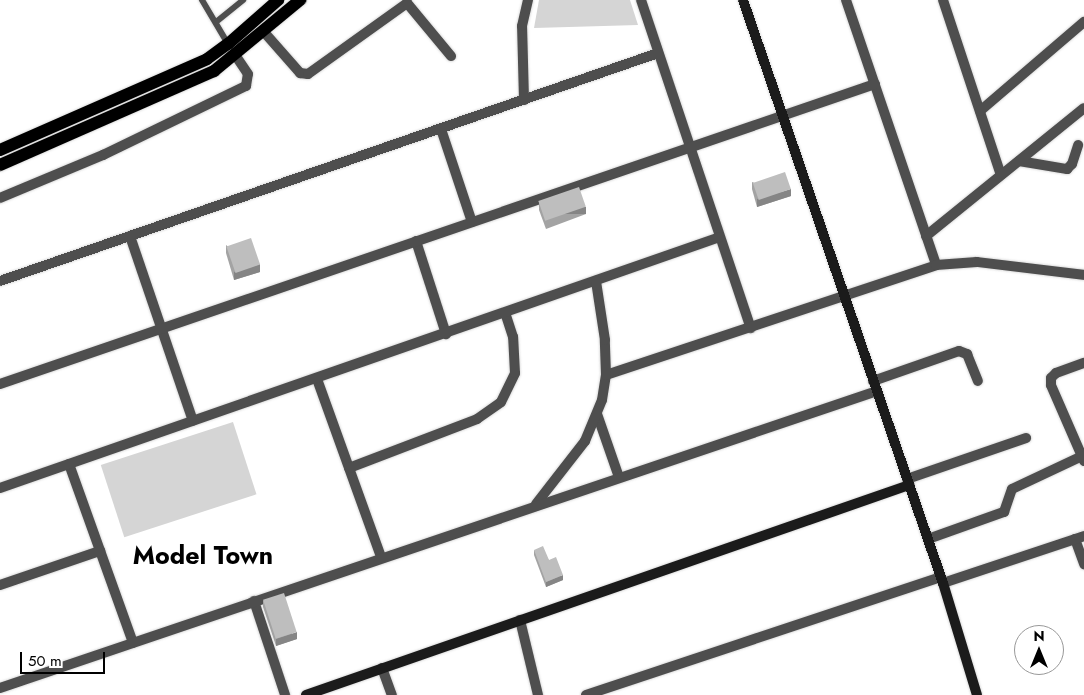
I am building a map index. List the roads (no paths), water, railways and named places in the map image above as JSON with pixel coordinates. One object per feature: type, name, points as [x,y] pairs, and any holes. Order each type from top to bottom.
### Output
[{"type":"main road","points":[[0,150],[182,71],[228,44],[278,0]]},
{"type":"main road","points":[[0,166],[188,84],[236,56],[300,0]]},
{"type":"main road","points":[[49,128],[55,142]]},
{"type":"street","points":[[524,100],[522,26],[528,0]]},
{"type":"street","points":[[641,0],[751,328]]},
{"type":"street","points":[[743,0],[942,580],[977,695]]},
{"type":"street","points":[[846,0],[936,265]]},
{"type":"street","points":[[943,0],[1001,175]]},
{"type":"street","points":[[264,32],[300,73],[308,74],[407,1],[451,56]]},
{"type":"street","points":[[980,111],[1084,22]]},
{"type":"street","points":[[0,280],[658,54]]},
{"type":"street","points":[[0,198],[103,155],[246,86],[248,74],[236,56]]},
{"type":"street","points":[[0,384],[875,84]]},
{"type":"street","points":[[926,236],[1084,108]]},
{"type":"street","points":[[441,128],[472,222]]},
{"type":"street","points":[[1019,161],[1067,169],[1072,164],[1078,145]]},
{"type":"street","points":[[130,236],[194,421]]},
{"type":"street","points":[[0,488],[720,237]]},
{"type":"street","points":[[416,241],[446,334]]},
{"type":"street","points":[[606,375],[845,298],[936,265],[977,262],[1084,275]]},
{"type":"street","points":[[535,505],[585,441],[597,414],[606,375],[596,281]]},
{"type":"street","points":[[349,468],[477,419],[501,402],[515,373],[513,337],[505,313]]},
{"type":"street","points":[[0,688],[619,477],[875,386],[958,351],[967,354],[978,381]]},
{"type":"street","points":[[928,539],[1004,512],[1012,490],[1082,454],[1051,386],[1051,378],[1084,363]]},
{"type":"street","points":[[317,379],[381,557]]},
{"type":"street","points":[[597,414],[619,477]]},
{"type":"street","points":[[306,695],[908,482],[1026,438]]},
{"type":"street","points":[[69,464],[133,643]]},
{"type":"street","points":[[586,695],[1080,537],[1084,564]]},
{"type":"street","points":[[0,585],[100,551]]},
{"type":"street","points":[[254,601],[285,695]]},
{"type":"street","points":[[520,620],[538,695]]},
{"type":"street","points":[[382,668],[392,695]]},
{"type":"lane","points":[[202,0],[228,44]]},
{"type":"lane","points":[[216,22],[242,0]]},
{"type":"district","name":"Model Town","points":[[203,555]]}]
